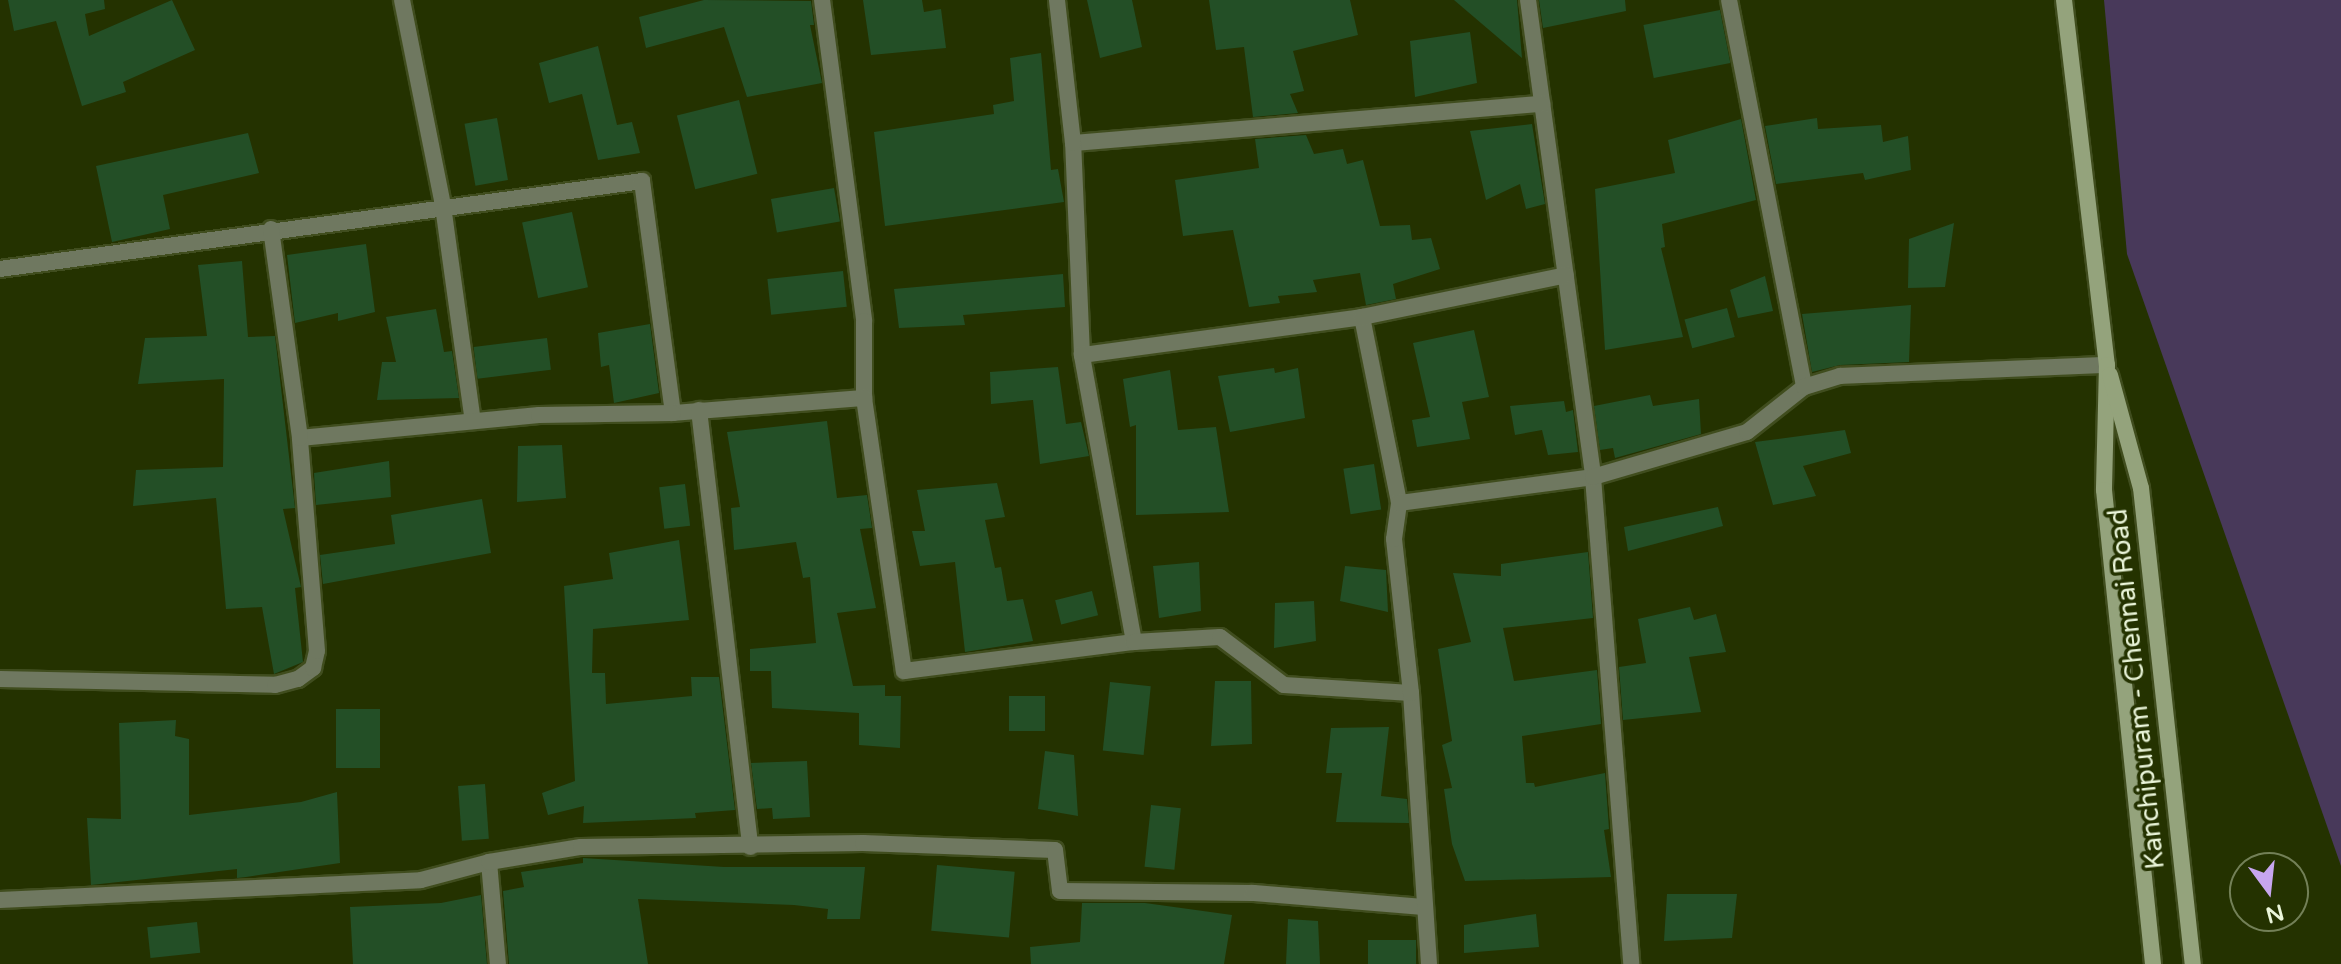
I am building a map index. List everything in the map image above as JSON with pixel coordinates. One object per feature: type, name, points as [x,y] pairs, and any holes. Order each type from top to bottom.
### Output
[{"type":"main road","name":"Kanchipuram - Chennai Road","points":[[2064,0],[2107,365],[2104,490],[2153,964]]},
{"type":"main road","name":"Kanchipuram - Chennai Road","points":[[2107,365],[2141,488],[2193,964]]},
{"type":"street","points":[[402,0],[443,206],[473,421]]},
{"type":"street","points":[[822,0],[864,321],[864,398],[904,671],[1134,642],[1220,637],[1284,685],[1411,693]]},
{"type":"street","points":[[1057,0],[1073,143],[1082,355],[1134,642]]},
{"type":"street","points":[[1528,0],[1593,477],[1631,964]]},
{"type":"street","points":[[1729,0],[1804,387]]},
{"type":"street","points":[[1073,143],[1542,104]]},
{"type":"street","points":[[0,269],[271,229],[642,181],[673,413]]},
{"type":"street","points":[[0,679],[275,685],[298,679],[313,668],[317,651],[300,438],[271,229]]},
{"type":"street","points":[[1082,355],[1362,317],[1566,275]]},
{"type":"street","points":[[1362,317],[1399,503],[1394,539],[1411,693],[1429,964]]},
{"type":"street","points":[[1399,503],[1593,477],[1747,432],[1804,387],[1881,371],[2107,365]]},
{"type":"street","points":[[300,438],[473,421],[673,413],[864,398]]},
{"type":"street","points":[[699,410],[750,847]]},
{"type":"street","points":[[0,900],[421,880],[489,862],[581,847],[863,843],[1055,850],[1060,891],[1253,893],[1424,907]]},
{"type":"street","points":[[489,862],[498,964]]},
{"type":"shaded area","points":[[2104,0],[2341,0],[2341,866],[2127,254]]},
{"type":"building","points":[[8,0],[104,0],[105,9],[85,14],[89,36],[172,0],[195,50],[123,82],[126,92],[82,106],[56,21],[14,31]]},
{"type":"building","points":[[704,0],[811,1],[814,25],[810,25],[822,83],[747,97],[724,27],[646,48],[639,17]]},
{"type":"building","points":[[863,0],[922,0],[924,12],[941,9],[946,48],[871,55]]},
{"type":"building","points":[[1087,0],[1132,0],[1142,47],[1100,58]]},
{"type":"building","points":[[1209,0],[1350,0],[1358,35],[1293,51],[1304,91],[1290,94],[1298,113],[1253,117],[1244,47],[1216,50]]},
{"type":"building","points":[[1454,0],[1517,0],[1522,58]]},
{"type":"building","points":[[1539,0],[1625,0],[1626,11],[1543,28]]},
{"type":"building","points":[[1720,10],[1730,63],[1654,78],[1643,25]]},
{"type":"building","points":[[1470,32],[1477,83],[1415,97],[1410,41]]},
{"type":"building","points":[[598,46],[617,125],[632,122],[640,153],[598,160],[582,94],[549,103],[539,63]]},
{"type":"building","points":[[1041,53],[1051,170],[1058,169],[1064,202],[885,226],[874,132],[994,114],[993,105],[1014,101],[1010,58]]},
{"type":"building","points":[[739,100],[757,174],[695,189],[677,115]]},
{"type":"building","points":[[497,118],[508,180],[475,186],[465,124]]},
{"type":"building","points":[[1817,118],[1818,129],[1881,125],[1883,142],[1908,136],[1911,170],[1865,180],[1863,173],[1776,184],[1765,126]]},
{"type":"building","points":[[1741,119],[1756,200],[1662,224],[1665,247],[1661,248],[1683,337],[1605,350],[1595,189],[1675,173],[1668,140]]},
{"type":"building","points":[[1532,124],[1545,204],[1526,209],[1520,184],[1486,200],[1470,131]]},
{"type":"building","points":[[248,133],[259,173],[163,195],[170,229],[112,242],[96,166]]},
{"type":"building","points":[[1306,135],[1314,154],[1343,149],[1347,164],[1363,160],[1380,226],[1410,225],[1412,240],[1431,238],[1440,269],[1393,284],[1396,299],[1366,305],[1360,273],[1313,280],[1317,292],[1278,296],[1280,303],[1249,307],[1233,230],[1183,236],[1175,180],[1259,168],[1255,139]]},
{"type":"building","points":[[834,188],[840,221],[777,233],[771,199]]},
{"type":"building","points":[[572,212],[588,287],[538,298],[522,223]]},
{"type":"building","points":[[1954,223],[1945,287],[1908,288],[1909,239]]},
{"type":"building","points":[[366,244],[375,312],[338,321],[338,313],[295,323],[287,255]]},
{"type":"building","points":[[242,261],[248,337],[275,336],[295,508],[283,509],[301,587],[295,588],[303,662],[274,674],[262,607],[226,609],[216,498],[133,506],[136,470],[223,467],[224,379],[138,384],[145,338],[207,336],[198,265]]},
{"type":"building","points":[[843,271],[847,307],[771,315],[767,279]]},
{"type":"building","points":[[1063,274],[1065,307],[963,315],[965,325],[899,328],[894,289]]},
{"type":"building","points":[[1765,276],[1773,311],[1738,318],[1730,290]]},
{"type":"building","points":[[1911,305],[1909,362],[1840,365],[1812,372],[1802,314]]},
{"type":"building","points":[[1727,308],[1735,337],[1692,348],[1684,319]]},
{"type":"building","points":[[436,309],[444,352],[452,351],[459,398],[377,400],[382,362],[396,362],[386,317]]},
{"type":"building","points":[[650,324],[659,393],[614,403],[609,365],[601,367],[598,333]]},
{"type":"building","points":[[1474,330],[1489,397],[1462,402],[1470,439],[1417,447],[1412,420],[1430,417],[1413,343]]},
{"type":"building","points":[[547,338],[551,370],[477,379],[474,347]]},
{"type":"building","points":[[1058,367],[1066,424],[1081,422],[1089,456],[1040,464],[1033,400],[991,404],[990,372]]},
{"type":"building","points":[[1274,368],[1275,373],[1298,368],[1305,418],[1230,432],[1218,376]]},
{"type":"building","points":[[1170,370],[1178,430],[1216,427],[1229,512],[1136,515],[1136,425],[1130,427],[1123,379]]},
{"type":"building","points":[[1650,395],[1653,406],[1699,399],[1701,434],[1615,458],[1613,448],[1600,450],[1594,406]]},
{"type":"building","points":[[1564,401],[1566,412],[1573,410],[1578,452],[1548,455],[1542,430],[1515,435],[1510,406]]},
{"type":"building","points":[[827,421],[837,498],[867,495],[872,528],[860,529],[876,608],[837,613],[853,686],[885,685],[885,696],[901,696],[900,748],[859,745],[859,713],[772,708],[771,671],[750,671],[750,649],[816,643],[810,577],[803,578],[796,542],[734,550],[731,508],[740,507],[727,432]]},
{"type":"building","points":[[1845,430],[1851,453],[1803,466],[1816,496],[1773,505],[1755,442]]},
{"type":"building","points":[[562,445],[566,498],[517,502],[518,446]]},
{"type":"building","points":[[389,461],[391,497],[316,505],[314,473]]},
{"type":"building","points":[[1374,464],[1381,509],[1351,514],[1343,469]]},
{"type":"building","points":[[997,483],[1005,517],[985,520],[995,568],[1001,567],[1007,601],[1023,599],[1033,641],[965,652],[955,562],[920,566],[912,531],[925,531],[917,490]]},
{"type":"building","points":[[685,484],[690,526],[664,529],[659,487]]},
{"type":"building","points":[[482,499],[491,553],[323,584],[320,555],[395,544],[391,515]]},
{"type":"building","points":[[1718,507],[1723,526],[1628,551],[1624,527]]},
{"type":"building","points":[[679,540],[689,620],[593,629],[592,673],[605,673],[606,704],[692,696],[691,677],[719,677],[735,810],[695,813],[696,818],[583,823],[584,806],[548,815],[542,793],[575,781],[564,586],[613,579],[609,553]]},
{"type":"building","points":[[1588,552],[1593,618],[1503,628],[1514,681],[1597,670],[1601,724],[1522,736],[1526,783],[1534,783],[1535,787],[1605,773],[1609,829],[1604,830],[1611,877],[1465,881],[1452,844],[1444,789],[1452,788],[1442,745],[1452,741],[1438,649],[1471,642],[1453,573],[1501,576],[1501,564]]},
{"type":"building","points":[[1199,562],[1201,611],[1159,618],[1153,566]]},
{"type":"building","points":[[1345,566],[1386,570],[1388,612],[1340,601]]},
{"type":"building","points":[[1092,591],[1098,615],[1061,624],[1055,600]]},
{"type":"building","points":[[1314,601],[1316,641],[1274,648],[1275,603]]},
{"type":"building","points":[[1690,607],[1694,620],[1716,614],[1726,652],[1689,657],[1701,712],[1623,720],[1619,667],[1646,663],[1638,619]]},
{"type":"building","points":[[1215,681],[1251,681],[1252,744],[1211,746]]},
{"type":"building","points":[[1110,682],[1151,686],[1144,755],[1103,751]]},
{"type":"building","points":[[1009,696],[1045,696],[1045,731],[1009,731]]},
{"type":"building","points":[[336,709],[380,709],[380,768],[336,768]]},
{"type":"building","points":[[176,720],[175,736],[189,739],[189,815],[301,802],[337,792],[340,863],[237,878],[237,869],[91,885],[87,818],[121,819],[119,723]]},
{"type":"building","points":[[1389,727],[1381,796],[1407,799],[1409,823],[1336,822],[1342,773],[1326,773],[1331,728]]},
{"type":"building","points":[[1045,751],[1074,755],[1078,816],[1038,809]]},
{"type":"building","points":[[807,761],[810,817],[773,819],[772,808],[757,809],[751,763]]},
{"type":"building","points":[[485,784],[489,839],[462,841],[458,786]]},
{"type":"building","points":[[1151,805],[1181,808],[1174,870],[1145,867]]},
{"type":"building","points":[[583,858],[724,867],[865,867],[860,919],[827,919],[828,909],[794,905],[638,899],[648,964],[509,964],[503,891],[524,887],[521,872],[583,863]]},
{"type":"building","points":[[937,865],[1015,872],[1009,938],[931,931]]},
{"type":"building","points":[[1667,894],[1737,894],[1732,938],[1664,941]]},
{"type":"building","points":[[481,895],[487,964],[353,964],[350,907],[441,903]]},
{"type":"building","points":[[1082,903],[1145,903],[1232,915],[1224,964],[1031,964],[1030,947],[1080,942]]},
{"type":"building","points":[[1536,914],[1539,947],[1464,953],[1464,925]]},
{"type":"building","points":[[1288,919],[1318,921],[1320,964],[1286,964]]},
{"type":"building","points":[[197,922],[200,953],[151,958],[147,927]]},
{"type":"building","points":[[1368,940],[1416,940],[1416,964],[1368,964]]}]
